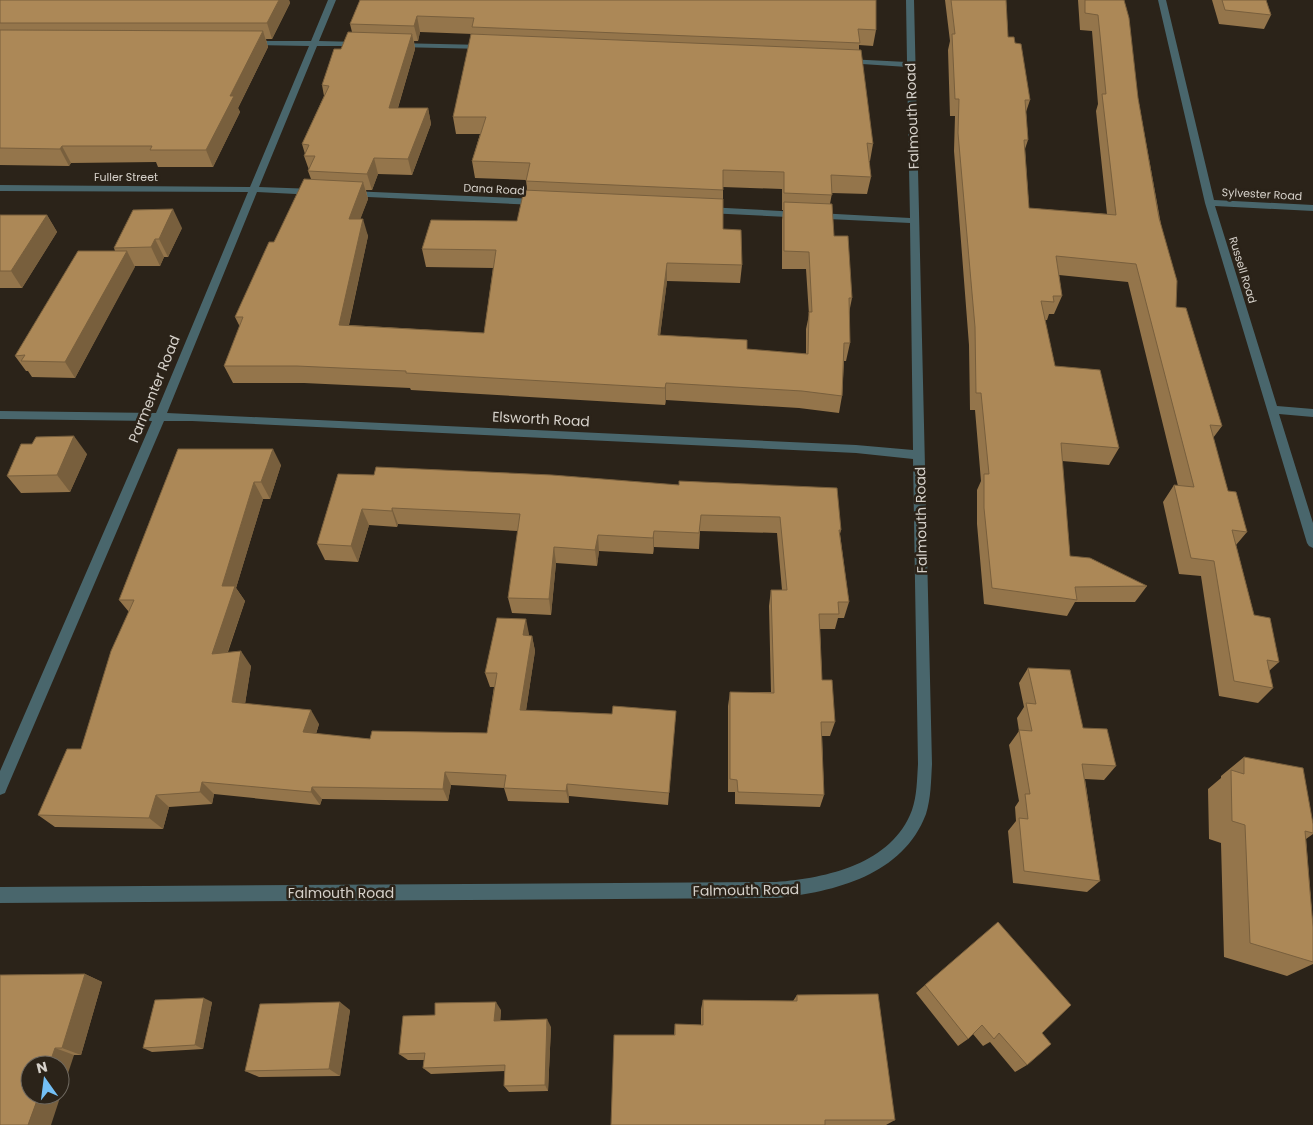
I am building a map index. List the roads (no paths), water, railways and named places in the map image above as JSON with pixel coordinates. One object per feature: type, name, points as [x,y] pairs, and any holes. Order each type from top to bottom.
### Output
[{"type":"street","name":"Parmenter Road","points":[[0,788],[160,416],[332,0]]},
{"type":"street","name":"Falmouth Road","points":[[0,895],[776,890],[808,888],[837,881],[864,869],[888,854],[905,837],[918,815],[924,792],[925,764],[910,0]]},
{"type":"street","name":"Russell Road","points":[[1162,0],[1210,203],[1313,544]]},
{"type":"street","points":[[238,43],[367,44]]},
{"type":"street","points":[[386,44],[490,47]]},
{"type":"street","points":[[837,61],[911,65]]},
{"type":"street","name":"Fuller Street","points":[[0,188],[252,190]]},
{"type":"street","name":"Dana Road","points":[[252,190],[547,203]]},
{"type":"street","name":"Sylvester Road","points":[[1210,203],[1313,208]]},
{"type":"street","points":[[695,209],[915,221]]},
{"type":"street","points":[[1272,409],[1313,414]]},
{"type":"street","name":"Elsworth Road","points":[[0,415],[160,416],[856,449],[920,455]]}]
